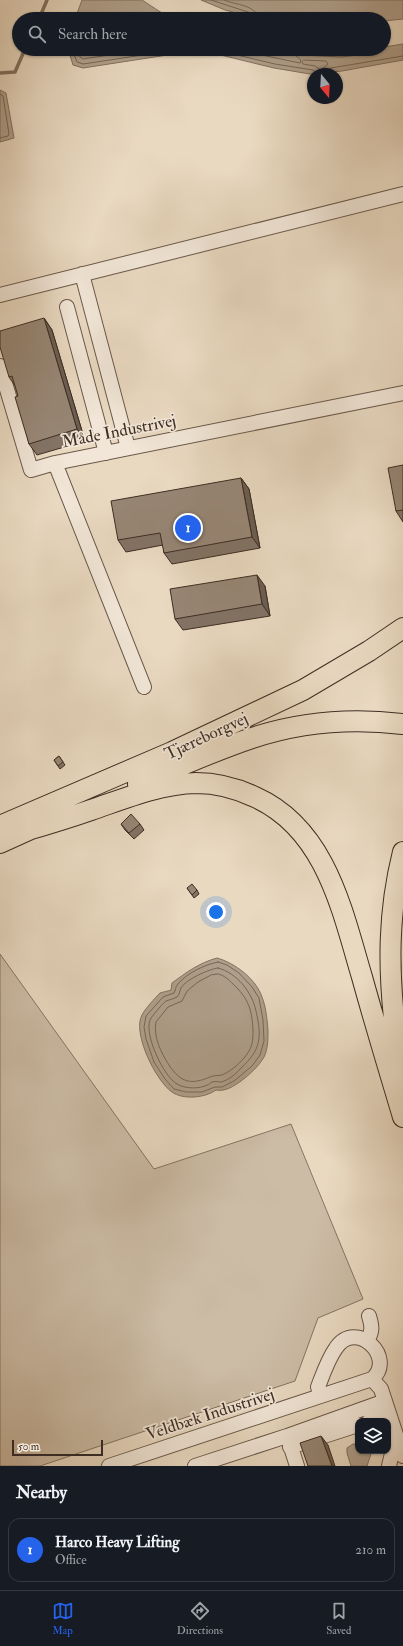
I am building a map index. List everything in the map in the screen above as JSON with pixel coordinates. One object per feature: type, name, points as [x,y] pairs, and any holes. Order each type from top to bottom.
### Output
[{"type":"highway","name":"Tjæreborgvej","points":[[0,826],[172,752],[309,686],[369,651],[403,628]]},
{"type":"highway","points":[[172,752],[251,725],[299,714],[338,709],[378,708],[403,711]]},
{"type":"highway","points":[[0,843],[203,756],[253,737],[291,728],[329,722],[361,721],[403,724]]},
{"type":"highway","points":[[31,829],[76,816],[151,789],[197,783],[220,785],[239,790],[263,800],[282,813],[303,834],[315,849],[333,887],[403,1117]]},
{"type":"highway","points":[[403,852],[393,896],[390,946],[390,988],[403,1078]]},
{"type":"street","points":[[0,295],[403,194]]},
{"type":"street","points":[[82,274],[128,448]]},
{"type":"street","points":[[67,307],[106,452]]},
{"type":"street","points":[[0,366],[31,470],[55,463]]},
{"type":"street","name":"Måde Industrivej","points":[[144,687],[55,463],[403,393]]},
{"type":"street","points":[[367,1340],[372,1333],[372,1325],[369,1316]]},
{"type":"street","points":[[321,1396],[318,1387],[336,1347],[342,1341],[350,1337],[359,1337],[367,1340],[376,1350],[380,1362],[379,1371],[372,1379],[381,1389],[396,1435],[394,1462]]},
{"type":"street","name":"Veldbæk Industrivej","points":[[109,1466],[372,1379]]},
{"type":"street","points":[[373,1418],[387,1408]]},
{"type":"street","points":[[289,1442],[387,1408]]},
{"type":"street","points":[[195,1466],[355,1426]]},
{"type":"street","points":[[289,1442],[297,1466]]},
{"type":"shaded area","points":[[0,954],[154,1169],[291,1124],[363,1299],[318,1318],[295,1381],[40,1466],[0,1466]]},
{"type":"water","points":[[82,0],[142,0],[160,12],[78,12]]},
{"type":"water","points":[[201,0],[403,0],[403,19],[391,20],[391,12],[233,12]]},
{"type":"water","points":[[403,44],[403,60],[343,71],[343,68],[307,68],[307,74],[274,68],[225,56],[391,56],[391,46]]},
{"type":"water","points":[[70,56],[161,56],[83,68],[73,65]]},
{"type":"water","points":[[0,90],[6,93],[14,138],[0,142]]},
{"type":"water","points":[[217,958],[224,960],[238,968],[250,978],[259,990],[267,1017],[268,1044],[266,1051],[257,1067],[244,1079],[232,1087],[194,1097],[177,1095],[172,1092],[159,1078],[147,1056],[140,1033],[142,1015],[160,993],[171,990],[172,983],[193,968],[204,962]]},
{"type":"water","points":[[355,1444],[355,1454],[371,1454],[367,1466],[351,1466],[347,1448]]},
{"type":"building","points":[[44,318],[77,429],[29,444],[15,397],[18,396],[12,376],[9,377],[0,347],[0,331]]},
{"type":"building","points":[[403,465],[403,510],[396,511],[388,468]]},
{"type":"building","points":[[241,478],[252,537],[164,553],[160,533],[118,540],[111,501]]},
{"type":"building","points":[[257,575],[262,604],[175,619],[170,589]]},
{"type":"building","points":[[59,756],[63,762],[58,766],[54,760]]},
{"type":"building","points":[[131,814],[140,824],[129,833],[121,824]]},
{"type":"building","points":[[192,884],[197,890],[192,895],[187,888]]},
{"type":"building","points":[[321,1436],[332,1466],[308,1466],[300,1443]]},
{"type":"waterway","points":[[42,12],[47,0]]},
{"type":"waterway","points":[[0,73],[15,72],[22,56]]},
{"type":"place","name":"Harco Heavy Lifting","points":[[188,528]]}]
